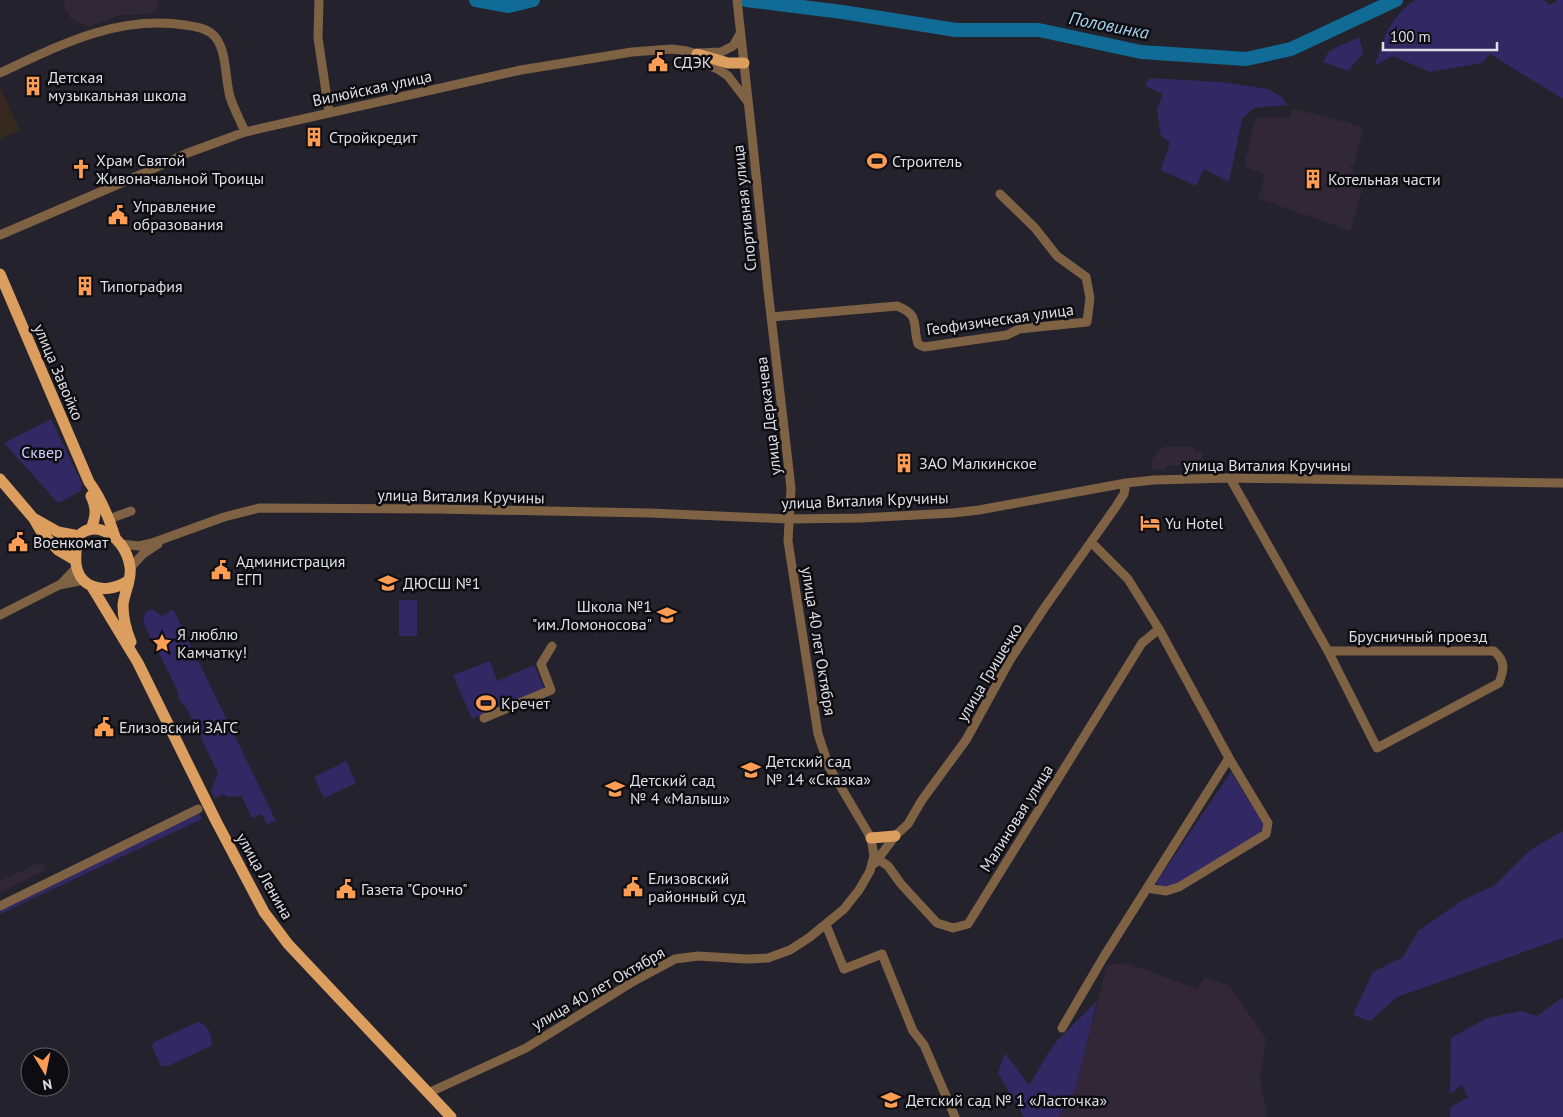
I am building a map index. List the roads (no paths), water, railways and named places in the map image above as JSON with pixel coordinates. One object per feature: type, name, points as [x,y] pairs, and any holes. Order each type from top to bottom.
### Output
[{"type":"main road","points":[[697,54],[728,63],[744,63]]},
{"type":"main road","name":"улица Завойко","points":[[0,274],[89,482],[95,490],[118,541]]},
{"type":"main road","points":[[0,479],[34,518],[42,532],[58,550],[76,564],[88,583],[112,588],[128,581],[130,568],[118,541],[102,530],[91,528],[84,531],[80,536],[76,564]]},
{"type":"main road","name":"улица Завойко","points":[[89,482],[90,492],[96,506],[96,516],[91,528]]},
{"type":"main road","points":[[34,518],[58,532],[80,536]]},
{"type":"main road","name":"улица Ленина","points":[[128,581],[123,604],[124,624],[138,663]]},
{"type":"main road","name":"улица Ленина","points":[[88,583],[138,663],[216,821],[264,912],[288,944],[451,1117]]},
{"type":"main road","points":[[871,838],[895,836]]},
{"type":"street","points":[[318,0],[318,38],[329,112]]},
{"type":"street","name":"Спортивная улица","points":[[737,0],[771,314]]},
{"type":"street","points":[[0,73],[62,44],[118,26],[170,23],[198,27],[208,31],[215,37],[225,66],[230,96],[244,132]]},
{"type":"street","points":[[697,54],[721,52],[733,46],[740,31]]},
{"type":"street","name":"Вилюйская улица","points":[[0,235],[185,154],[244,132],[521,70],[632,52],[672,49],[687,51],[697,54],[704,64],[718,69],[732,80],[748,102]]},
{"type":"street","name":"Геофизическая улица","points":[[771,314],[898,306],[912,314],[918,344],[924,347],[1007,335],[1019,329],[1087,322],[1090,298],[1086,277],[1057,256],[1035,228],[1000,194]]},
{"type":"street","name":"улица Деркачева","points":[[771,314],[791,488],[788,519]]},
{"type":"street","name":"улица Виталия Кручины","points":[[118,541],[139,546],[170,538],[224,518],[259,508],[427,509],[788,519],[861,518],[979,510],[1126,483],[1154,480],[1230,478],[1563,483]]},
{"type":"street","name":"Брусничный проезд","points":[[1230,478],[1328,651],[1377,748],[1499,683],[1504,671],[1502,658],[1494,651],[1328,651]]},
{"type":"street","name":"улица Гришечко","points":[[870,870],[895,836],[908,824],[922,800],[966,740],[1010,660],[1124,494],[1126,483]]},
{"type":"street","points":[[109,519],[131,510]]},
{"type":"street","name":"улица 40 лет Октября","points":[[428,1093],[526,1048],[634,981],[676,959],[698,956],[747,959],[768,958],[797,946],[844,909],[860,890],[870,870],[874,856],[871,838],[828,766],[818,734],[788,541],[788,519]]},
{"type":"street","name":"улица Виталия Кручины","points":[[130,568],[143,554],[170,538]]},
{"type":"street","points":[[1091,542],[1128,579],[1159,629],[1229,758],[1268,823],[1266,834],[1179,887],[1166,891],[1147,888]]},
{"type":"street","points":[[59,586],[76,564]]},
{"type":"street","points":[[0,615],[59,586],[88,583]]},
{"type":"street","name":"Малиновая улица","points":[[878,859],[888,866],[901,884],[937,923],[953,928],[968,924],[1142,643],[1159,629]]},
{"type":"street","points":[[484,718],[551,690],[541,664],[552,646]]},
{"type":"street","points":[[1062,1028],[1103,958],[1229,758]]},
{"type":"street","points":[[0,906],[198,809]]},
{"type":"street","points":[[826,925],[844,970],[882,954],[913,1032],[924,1045],[955,1117]]},
{"type":"waterway","name":"Половинка","points":[[476,0],[509,6],[533,0]]},
{"type":"waterway","name":"Половинка","points":[[746,0],[842,12],[956,30],[1039,30],[1141,52],[1246,59],[1291,49],[1396,0]]},
{"type":"place","name":"СДЭК","points":[[658,62]]},
{"type":"place","name":"Детская музыкальная школа","points":[[33,86]]},
{"type":"place","name":"Стройкредит","points":[[314,137]]},
{"type":"place","name":"Строитель","points":[[877,161]]},
{"type":"place","name":"Храм Святой Живоначальной Троицы","points":[[81,169]]},
{"type":"place","name":"Котельная части","points":[[1313,179]]},
{"type":"place","name":"Управление образования","points":[[118,215]]},
{"type":"place","name":"Типография","points":[[85,286]]},
{"type":"place","name":"ЗАО Малкинское","points":[[904,463]]},
{"type":"place","name":"Yu Hotel","points":[[1150,523]]},
{"type":"place","name":"Военкомат","points":[[18,542]]},
{"type":"place","name":"Администрация ЕГП","points":[[221,570]]},
{"type":"place","name":"ДЮСШ №1","points":[[388,583]]},
{"type":"place","name":"Школа №1 \"им.Ломоносова\"","points":[[667,615]]},
{"type":"place","name":"Я люблю Камчатку!","points":[[162,643]]},
{"type":"place","name":"Кречет","points":[[486,703]]},
{"type":"place","name":"Елизовский ЗАГС","points":[[104,727]]},
{"type":"place","name":"Детский сад № 14 «Сказка»","points":[[751,770]]},
{"type":"place","name":"Детский сад № 4 «Малыш»","points":[[615,789]]},
{"type":"place","name":"Елизовский районный суд","points":[[633,887]]},
{"type":"place","name":"Газета \"Срочно\"","points":[[346,889]]},
{"type":"place","name":"Детский сад № 1 «Ласточка»","points":[[891,1100]]},
{"type":"park label","name":"Сквер","points":[[42,452]]}]
